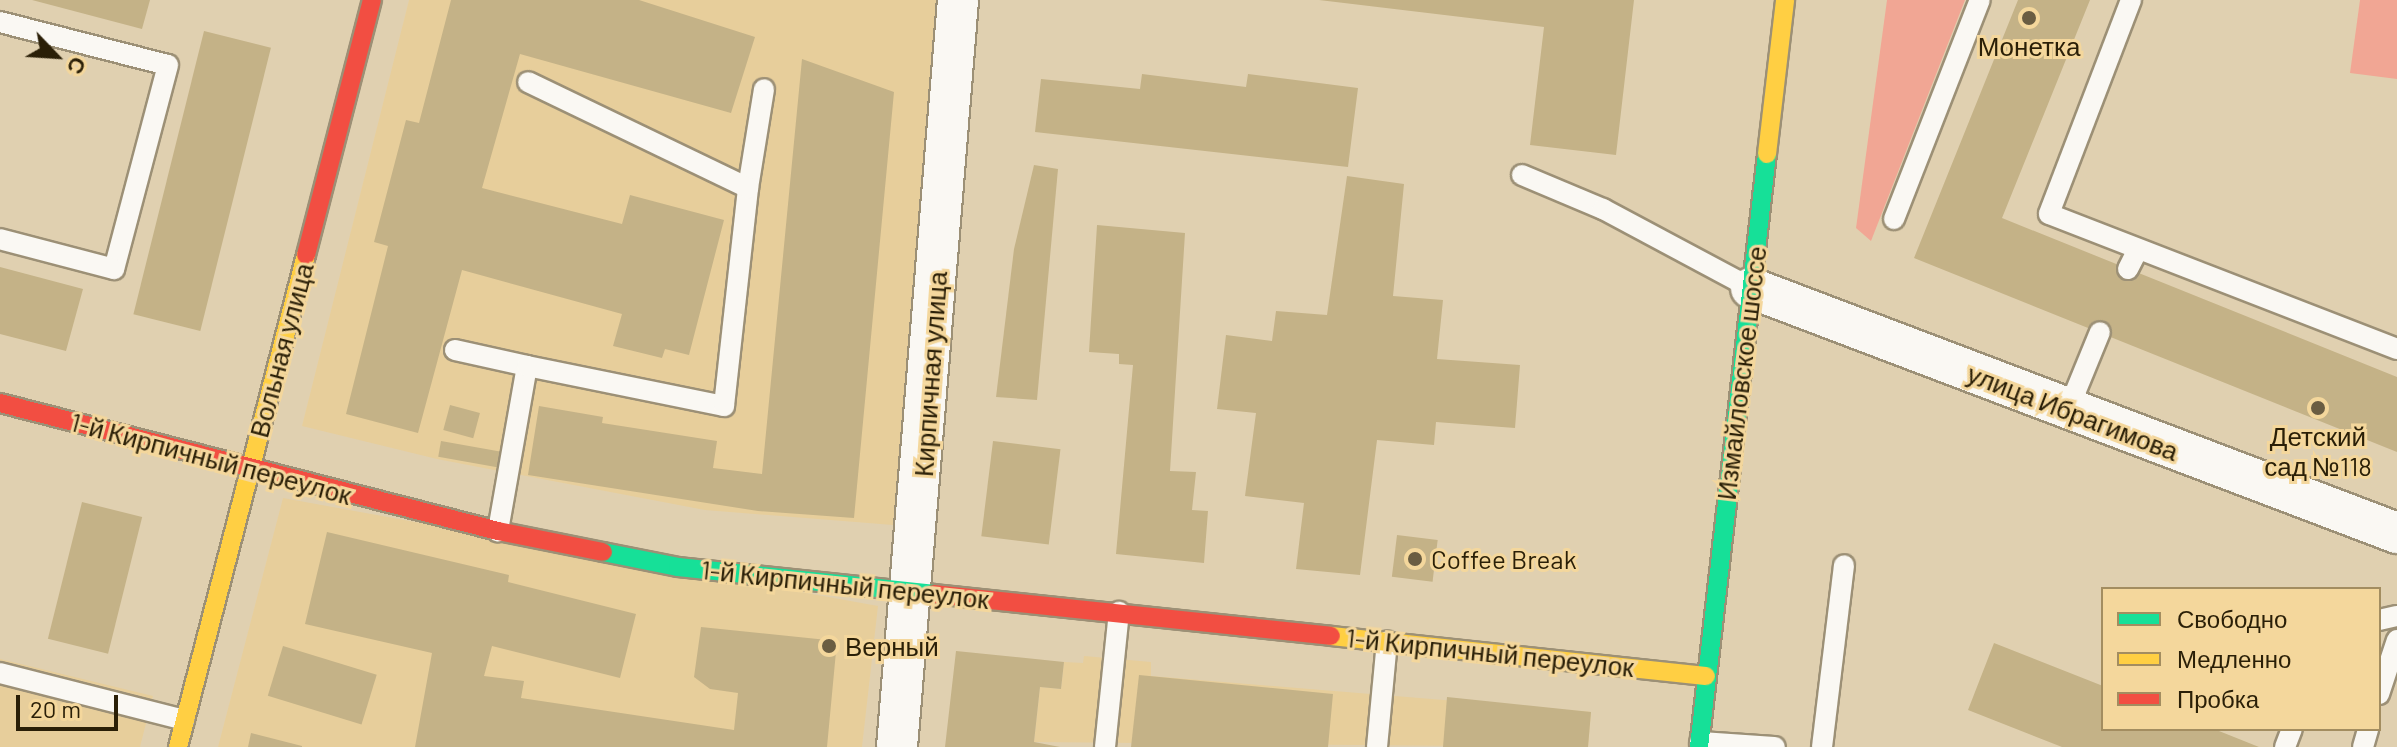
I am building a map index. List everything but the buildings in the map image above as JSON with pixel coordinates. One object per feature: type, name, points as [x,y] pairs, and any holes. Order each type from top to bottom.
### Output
[{"type":"street","name":"Вольная улица","points":[[178,747],[372,0]]},
{"type":"street","name":"Кирпичная улица","points":[[897,747],[914,588],[958,0]]},
{"type":"street","name":"Измайловское шоссе","points":[[1699,744],[1785,0]]},
{"type":"street","name":"улица Ибрагимова","points":[[1751,288],[2397,533]]},
{"type":"street","name":"1-й Кирпичный переулок","points":[[0,403],[250,470],[498,531],[678,567],[914,588],[1706,676]]},
{"type":"lane","points":[[1894,219],[1980,0]]},
{"type":"lane","points":[[2131,0],[2049,214],[2397,349]]},
{"type":"lane","points":[[0,22],[168,65],[114,269],[0,239]]},
{"type":"lane","points":[[528,82],[748,188]]},
{"type":"lane","points":[[455,350],[724,406],[748,188],[764,89]]},
{"type":"lane","points":[[1522,175],[1603,209],[1751,288]]},
{"type":"lane","points":[[2128,269],[2138,249]]},
{"type":"lane","points":[[2068,410],[2100,332]]},
{"type":"lane","points":[[498,531],[527,366]]},
{"type":"lane","points":[[1822,747],[1844,565]]},
{"type":"lane","points":[[1105,747],[1119,612]]},
{"type":"lane","points":[[2381,688],[2397,640]]},
{"type":"lane","points":[[1377,747],[1387,641]]},
{"type":"lane","points":[[0,673],[184,720]]},
{"type":"lane","points":[[1699,744],[1775,747]]},
{"type":"shaded area","points":[[409,0],[944,0],[893,525],[705,510],[437,459],[302,426]]},
{"type":"shaded area","points":[[1887,0],[1965,0],[1871,241],[1856,228]]},
{"type":"shaded area","points":[[2360,0],[2397,0],[2397,79],[2350,73]]},
{"type":"shaded area","points":[[283,498],[878,606],[862,747],[218,747]]},
{"type":"shaded area","points":[[1084,656],[1151,662],[1151,676],[1591,712],[1588,747],[1034,742],[1040,687],[1061,689],[1064,662],[1083,663]]},
{"type":"shaded area","points":[[0,659],[153,696],[140,747],[0,747]]},
{"type":"traffic: fast","points":[[1699,747],[1767,154]]},
{"type":"traffic: fast","points":[[603,552],[678,567],[933,594]]},
{"type":"traffic: slow","points":[[1767,154],[1785,0]]},
{"type":"traffic: slow","points":[[178,747],[306,255]]},
{"type":"traffic: slow","points":[[1331,636],[1706,676]]},
{"type":"traffic: jam","points":[[306,255],[372,0]]},
{"type":"traffic: jam","points":[[0,403],[498,531],[603,552]]},
{"type":"traffic: jam","points":[[933,594],[1331,636]]},
{"type":"place","name":"Монетка","points":[[2029,18]]},
{"type":"place","name":"Детский сад №118","points":[[2318,408]]},
{"type":"place","name":"Coffee Break","points":[[1415,559]]},
{"type":"place","name":"Верный","points":[[829,646]]}]
